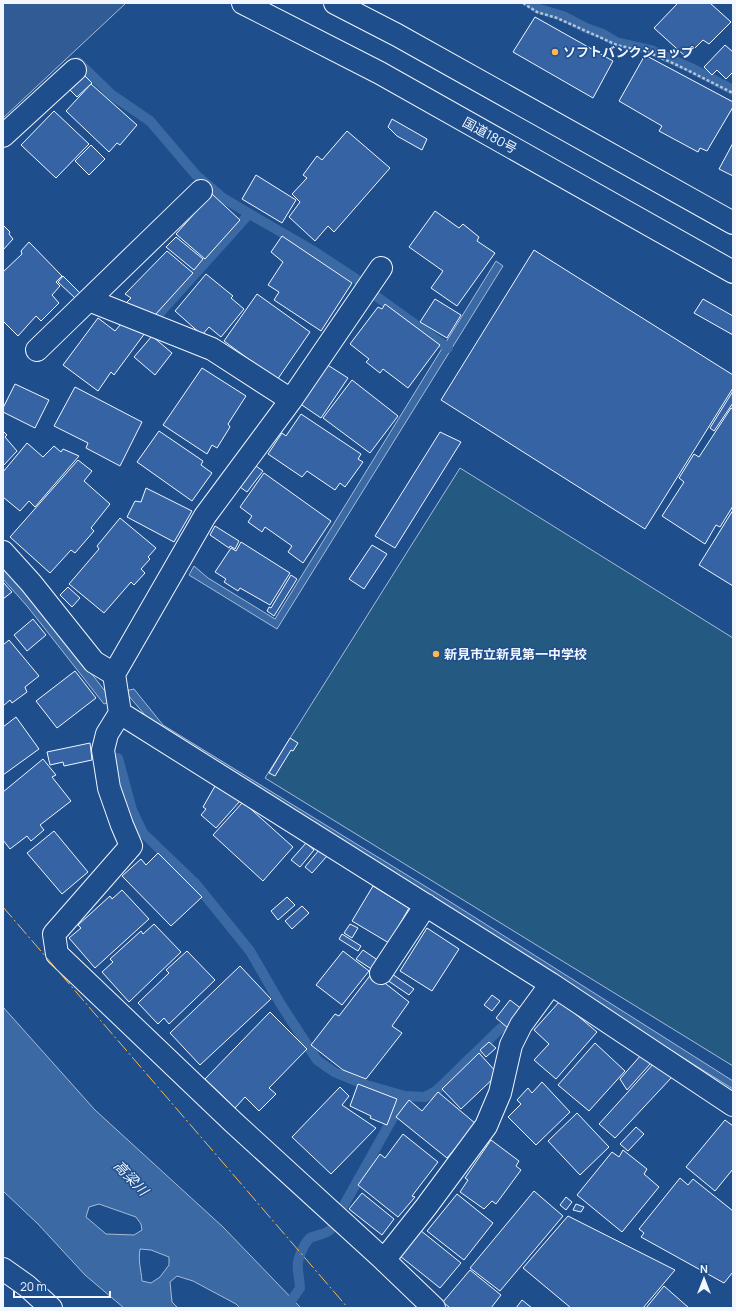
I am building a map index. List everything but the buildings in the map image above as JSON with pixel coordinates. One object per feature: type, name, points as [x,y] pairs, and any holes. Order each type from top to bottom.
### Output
[{"type":"main road","name":"国道180号","points":[[243,3],[380,73],[733,272]]},
{"type":"main road","points":[[335,3],[397,35],[733,224]]},
{"type":"main road","points":[[3,136],[75,70]]},
{"type":"main road","points":[[37,350],[202,191]]},
{"type":"main road","points":[[381,268],[291,400],[205,516],[114,674],[120,714],[107,734],[102,750],[109,788],[131,846],[54,934],[58,954],[232,1122],[384,1260],[434,1308]]},
{"type":"main road","points":[[89,300],[212,349],[291,400]]},
{"type":"main road","points":[[3,552],[31,583],[94,662],[114,674]]},
{"type":"main road","points":[[120,714],[551,984],[733,1105]]},
{"type":"main road","points":[[381,973],[426,906]]},
{"type":"main road","points":[[384,1260],[426,1207],[486,1126],[500,1093],[511,1045],[521,1025],[551,984]]},
{"type":"main road","points":[[3,1269],[27,1286],[51,1308]]},
{"type":"path","points":[[523,3],[537,12],[557,18],[617,45],[650,53],[733,94]]},
{"type":"shaded area","points":[[3,3],[126,3],[3,118]]},
{"type":"shaded area","points":[[460,468],[733,638],[733,1066],[265,778]]},
{"type":"water","points":[[496,261],[503,266],[277,629],[189,575],[194,566],[208,578],[275,619]]},
{"type":"water","points":[[3,565],[37,603],[108,695],[134,689],[163,725],[441,896],[733,1081],[733,1089],[156,728],[128,695],[104,704],[27,606],[3,579]]},
{"type":"water","name":"高梁川","points":[[3,1007],[95,1110],[223,1227],[301,1308],[240,1308],[236,1304],[193,1281],[177,1276],[170,1282],[172,1302],[178,1308],[124,1308],[85,1275],[38,1224],[3,1191]],"holes":[[[99,1204],[136,1217],[141,1224],[142,1230],[134,1235],[106,1234],[86,1217],[89,1207]],[[140,1249],[151,1250],[169,1257],[169,1265],[160,1277],[151,1283],[142,1281],[139,1262]]]},
{"type":"waterway","points":[[530,3],[539,9],[563,16],[586,28],[603,34],[616,42],[651,50],[691,68],[733,90]]},
{"type":"waterway","points":[[78,62],[112,95],[150,121],[196,175],[223,198],[312,250],[356,279]]},
{"type":"waterway","points":[[158,315],[249,214]]},
{"type":"waterway","points":[[373,294],[448,348]]},
{"type":"waterway","points":[[118,758],[132,810],[143,833],[195,883],[250,951],[280,1003],[317,1060],[334,1072],[363,1084],[405,1096],[425,1097],[436,1091],[501,1028]]},
{"type":"waterway","points":[[344,1205],[405,1096]]},
{"type":"waterway","points":[[286,1308],[300,1288],[298,1264],[300,1254],[306,1243],[310,1238],[330,1230]]},
{"type":"power","points":[[3,907],[348,1308]]},
{"type":"place","name":"ソフトバンクショップ","points":[[555,52]]},
{"type":"place","name":"新見市立新見第一中学校","points":[[436,654]]}]
